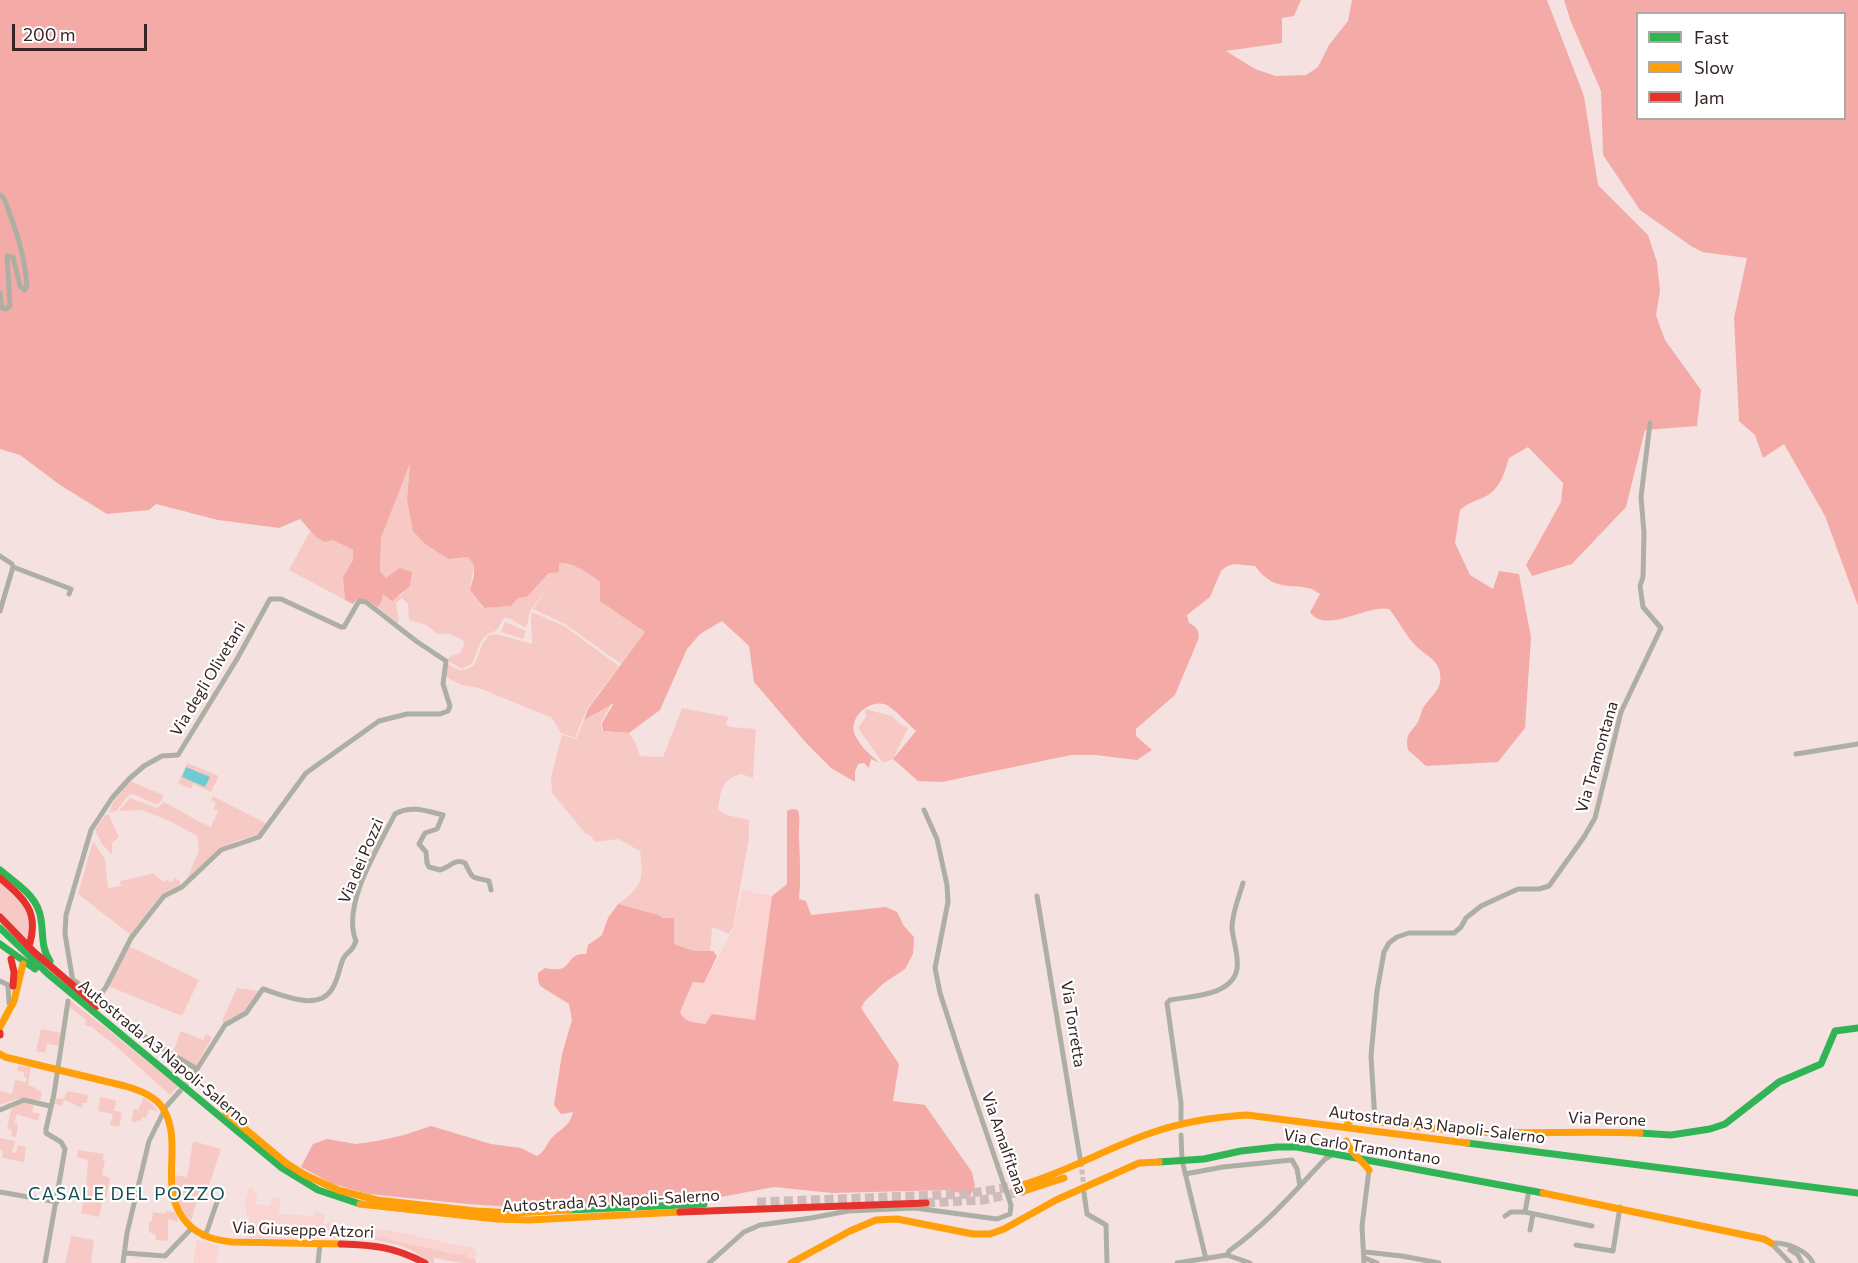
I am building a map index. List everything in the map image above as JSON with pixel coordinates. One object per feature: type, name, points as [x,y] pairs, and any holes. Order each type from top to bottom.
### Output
[{"type":"main road","points":[[0,870],[33,900],[40,918],[42,949],[47,958],[71,981]]},
{"type":"main road","points":[[0,878],[24,900],[31,912],[34,929],[30,943]]},
{"type":"main road","name":"Autostrada A3 Napoli-Salerno","points":[[0,917],[34,952],[286,1163],[314,1180],[342,1191],[386,1201],[503,1213],[757,1202]]},
{"type":"main road","name":"Autostrada A3 Napoli-Salerno","points":[[0,928],[47,974],[282,1168],[318,1190],[364,1204],[471,1217],[529,1220],[746,1208],[926,1203]]},
{"type":"main road","points":[[0,944],[114,1028]]},
{"type":"main road","points":[[0,1014],[9,1003],[14,981],[11,959]]},
{"type":"main road","points":[[0,1027],[14,1001],[23,964]]},
{"type":"main road","name":"Via Perone","points":[[1348,1123],[1353,1118],[1415,1127],[1478,1131],[1589,1131],[1671,1135],[1694,1132],[1725,1124],[1779,1082],[1821,1064],[1826,1058],[1835,1031],[1858,1028]]},
{"type":"main road","points":[[0,1054],[137,1090],[152,1099],[164,1111]]},
{"type":"main road","name":"Via Giuseppe Atzori","points":[[164,1111],[169,1130],[171,1193],[177,1211],[191,1228],[203,1236],[226,1242],[388,1247],[425,1263]]},
{"type":"main road","name":"Autostrada A3 Napoli-Salerno","points":[[1858,1193],[1247,1115],[1212,1117],[1168,1127],[1023,1188],[1057,1181],[1162,1135],[1203,1125],[1245,1121],[1858,1199]]},
{"type":"main road","points":[[1341,1155],[1347,1141],[1351,1153],[1369,1170]]},
{"type":"main road","name":"Via Carlo Tramontano","points":[[791,1263],[850,1231],[876,1220],[897,1219],[982,1235],[997,1232],[1051,1202],[1139,1163],[1204,1159],[1241,1151],[1276,1147],[1297,1147],[1620,1207],[1744,1234],[1772,1243]]},
{"type":"main road","points":[[1369,1170],[1371,1160]]},
{"type":"main road","points":[[1369,1170],[1374,1164],[1382,1162]]},
{"type":"street","points":[[0,195],[4,198],[19,236],[25,262],[27,286],[25,290],[20,286],[13,257],[7,256],[10,306],[6,309],[2,308],[0,293]]},
{"type":"street","name":"Via Tramontana","points":[[1375,1121],[1371,1056],[1377,990],[1384,952],[1389,943],[1409,933],[1454,933],[1466,918],[1481,906],[1518,889],[1539,889],[1548,886],[1595,818],[1621,712],[1661,628],[1644,607],[1640,586],[1643,577],[1644,533],[1641,496],[1650,423]]},
{"type":"street","points":[[0,556],[13,567],[71,590],[69,594]]},
{"type":"street","points":[[0,611],[13,567]]},
{"type":"street","name":"Via degli Olivetani","points":[[71,981],[65,933],[66,915],[91,830],[112,798],[129,779],[144,766],[162,756],[178,754],[237,659],[270,599],[274,597],[288,602],[341,627],[344,627],[359,602],[366,602],[446,661],[443,684],[450,706],[448,711],[440,714],[406,714],[379,721],[306,773],[259,837],[221,850],[183,887],[164,896],[131,938],[98,998]]},
{"type":"street","points":[[1796,754],[1858,744]]},
{"type":"street","name":"Via dei Pozzi","points":[[98,998],[153,1043],[195,1071],[225,1025],[246,1013],[263,989],[311,1001],[324,998],[329,994],[338,978],[344,956],[353,950],[356,941],[353,932],[355,901],[395,814],[403,809],[411,808],[443,815],[437,829],[425,833],[419,844],[426,852],[429,867],[440,870],[456,861],[463,862],[472,877],[489,881],[491,890]]},
{"type":"street","name":"Via Amalfitana","points":[[709,1263],[744,1232],[760,1225],[848,1211],[893,1209],[936,1209],[997,1219],[1010,1214],[1011,1204],[963,1064],[934,968],[948,893],[937,840],[924,810]]},
{"type":"street","points":[[1181,1119],[1181,1103],[1167,1003],[1170,1000],[1209,993],[1227,986],[1233,980],[1237,969],[1233,919],[1243,883]]},
{"type":"street","name":"Via Torretta","points":[[1037,896],[1080,1158]]},
{"type":"street","points":[[0,981],[8,985],[9,1003]]},
{"type":"street","points":[[71,981],[98,998]]},
{"type":"street","points":[[45,1263],[65,1149],[61,1142],[46,1133],[68,1001]]},
{"type":"street","points":[[123,1263],[149,1141],[164,1111],[180,1091]]},
{"type":"street","points":[[0,1110],[24,1100],[50,1106]]},
{"type":"street","points":[[1181,1135],[1182,1160],[1206,1259]]},
{"type":"street","points":[[1227,1255],[1229,1251],[1255,1232],[1324,1160],[1341,1155]]},
{"type":"street","points":[[1185,1174],[1223,1167],[1292,1160],[1297,1169],[1300,1186]]},
{"type":"street","points":[[1364,1258],[1362,1226],[1369,1170]]},
{"type":"street","points":[[1525,1212],[1529,1190]]},
{"type":"street","points":[[0,1192],[57,1202]]},
{"type":"street","points":[[1084,1193],[1087,1214],[1106,1225],[1107,1263]]},
{"type":"street","points":[[203,1236],[207,1231],[218,1199]]},
{"type":"street","points":[[1576,1245],[1612,1251],[1620,1207]]},
{"type":"street","points":[[1505,1216],[1511,1212],[1525,1212],[1592,1226]]},
{"type":"street","points":[[1530,1230],[1533,1214]]},
{"type":"street","points":[[125,1253],[165,1256],[191,1228]]},
{"type":"street","points":[[1772,1243],[1791,1263],[1794,1259],[1802,1263]]},
{"type":"street","name":"Via Carlo Tramontano","points":[[1772,1243],[1795,1248],[1811,1260]]},
{"type":"street","name":"Via Carlo Tramontano","points":[[1772,1243],[1793,1251],[1802,1263],[1805,1257],[1811,1260]]},
{"type":"street","points":[[318,1263],[320,1244]]},
{"type":"street","points":[[1177,1263],[1227,1255],[1251,1263]]},
{"type":"street","points":[[1364,1258],[1401,1256],[1439,1263]]},
{"type":"street","points":[[1364,1258],[1377,1263]]},
{"type":"shaded area","points":[[0,0],[1301,0],[1294,16],[1282,18],[1282,43],[1226,51],[1255,69],[1276,76],[1306,75],[1318,67],[1329,45],[1348,21],[1352,0],[1547,0],[1584,96],[1598,185],[1648,235],[1657,262],[1660,291],[1656,315],[1665,340],[1701,390],[1697,426],[1645,430],[1626,507],[1572,564],[1532,576],[1526,565],[1561,502],[1563,483],[1528,447],[1509,458],[1500,481],[1493,491],[1460,510],[1455,543],[1470,575],[1493,589],[1499,571],[1519,574],[1531,637],[1525,728],[1498,762],[1426,766],[1408,750],[1409,734],[1418,722],[1424,707],[1438,689],[1440,675],[1435,662],[1412,642],[1389,609],[1326,621],[1310,612],[1320,594],[1305,587],[1272,582],[1255,566],[1234,564],[1221,571],[1210,597],[1187,615],[1189,623],[1199,634],[1198,640],[1175,695],[1136,729],[1136,736],[1152,750],[1137,760],[1095,755],[1071,755],[942,782],[918,781],[893,759],[916,731],[891,708],[878,703],[861,712],[854,722],[854,729],[860,743],[880,763],[871,759],[869,768],[864,763],[858,764],[855,782],[831,768],[807,744],[754,682],[749,646],[722,621],[700,634],[687,649],[660,710],[629,733],[603,731],[602,723],[614,703],[584,720],[588,709],[645,632],[600,601],[600,582],[581,569],[565,563],[559,563],[559,572],[549,573],[527,597],[518,598],[511,606],[484,608],[470,590],[474,565],[468,557],[448,559],[424,543],[413,531],[407,499],[410,463],[381,538],[380,571],[386,578],[399,568],[412,572],[410,586],[392,601],[383,594],[378,607],[367,600],[357,599],[353,604],[345,600],[343,577],[353,560],[353,550],[333,540],[325,542],[316,537],[300,519],[279,528],[218,520],[156,504],[149,510],[107,514],[60,485],[20,455],[0,449]]},
{"type":"shaded area","points":[[1564,0],[1858,0],[1858,606],[1825,516],[1784,444],[1763,458],[1755,435],[1739,421],[1734,318],[1747,258],[1702,252],[1640,210],[1603,155],[1601,91],[1571,22]]},
{"type":"shaded area","points":[[410,460],[407,498],[448,559],[468,557],[474,564],[470,590],[483,608],[511,606],[518,598],[527,597],[559,563],[578,567],[600,582],[601,601],[645,632],[621,664],[565,624],[533,609],[550,585],[530,611],[527,626],[504,618],[496,631],[486,635],[480,643],[472,664],[462,669],[447,660],[460,653],[464,645],[463,640],[449,634],[438,634],[426,625],[409,620],[408,604],[402,598],[396,603],[399,621],[397,623],[378,607],[383,593],[400,596],[410,585],[412,572],[386,578],[380,571],[381,538]]},
{"type":"shaded area","points":[[310,531],[325,542],[333,540],[353,550],[353,560],[343,577],[345,600],[289,570]]},
{"type":"shaded area","points":[[532,612],[564,626],[619,666],[587,709],[575,738],[561,733],[552,718],[479,688],[461,685],[444,673],[447,663],[460,670],[474,665],[489,635],[497,634],[532,644]]},
{"type":"shaded area","points":[[505,622],[526,631],[523,639],[501,632]]},
{"type":"shaded area","points":[[612,703],[601,722],[602,731],[629,733],[640,756],[663,757],[682,708],[729,717],[726,724],[731,727],[756,729],[753,778],[741,774],[729,780],[725,783],[720,798],[718,810],[727,815],[749,820],[749,838],[733,927],[729,934],[712,928],[710,951],[694,951],[674,944],[674,918],[664,918],[618,904],[632,893],[640,882],[642,869],[640,851],[618,839],[595,842],[552,793],[551,777],[562,735],[576,739],[584,720]]},
{"type":"shaded area","points":[[865,709],[892,716],[908,728],[893,759],[883,763],[858,728],[866,717]]},
{"type":"shaded area","points":[[187,763],[219,776],[211,792],[193,784],[191,789],[178,783]]},
{"type":"shaded area","points":[[130,781],[163,795],[162,800],[157,805],[133,794],[129,795],[116,811],[109,812],[113,802]]},
{"type":"shaded area","points":[[213,796],[267,824],[258,835],[236,841],[217,850],[186,881],[199,851],[197,836],[172,822],[142,810],[119,811],[130,798],[157,808],[164,802],[211,827],[218,811],[213,809],[216,803],[211,800]]},
{"type":"shaded area","points":[[798,810],[799,818],[799,899],[806,901],[811,915],[886,907],[897,912],[904,926],[914,937],[913,954],[905,969],[884,983],[861,1008],[899,1064],[893,1101],[925,1105],[972,1172],[975,1186],[970,1196],[949,1190],[832,1193],[774,1187],[721,1197],[510,1207],[369,1194],[333,1184],[301,1167],[313,1144],[327,1139],[356,1144],[404,1135],[431,1126],[491,1144],[521,1148],[537,1156],[540,1154],[572,1117],[573,1112],[561,1114],[554,1105],[562,1054],[572,1020],[569,1004],[540,986],[538,973],[545,968],[561,968],[566,966],[574,956],[586,954],[588,945],[602,935],[608,918],[618,904],[663,918],[674,918],[674,944],[694,951],[713,951],[717,956],[704,983],[693,982],[680,1012],[684,1018],[705,1024],[712,1014],[755,1020],[772,896],[787,884],[787,811]]},
{"type":"shaded area","points":[[105,815],[109,815],[119,837],[112,843],[112,855],[101,843],[95,830]]},
{"type":"shaded area","points":[[93,841],[105,859],[108,888],[121,886],[120,881],[155,873],[155,876],[165,882],[166,880],[172,882],[175,878],[180,881],[180,885],[163,893],[131,935],[78,894]]},
{"type":"shaded area","points":[[0,883],[24,907],[29,922],[28,941],[0,912]]},
{"type":"shaded area","points":[[742,890],[772,896],[755,1020],[712,1014],[705,1024],[683,1019],[680,1012],[693,982],[704,983],[733,930]]},
{"type":"shaded area","points":[[129,946],[199,980],[182,1016],[108,986]]},
{"type":"shaded area","points":[[237,988],[260,991],[245,1012],[225,1023],[222,1021]]},
{"type":"shaded area","points":[[70,1000],[179,1086],[170,1095],[108,1039],[92,1027],[85,1025],[86,1020],[69,1007]]},
{"type":"shaded area","points":[[41,1029],[62,1033],[60,1046],[47,1044],[45,1053],[36,1051]]},
{"type":"shaded area","points":[[181,1031],[203,1040],[206,1034],[212,1037],[196,1066],[173,1052]]},
{"type":"shaded area","points":[[18,1065],[31,1067],[28,1085],[42,1092],[40,1100],[17,1099],[0,1105],[0,1091],[12,1094],[15,1080],[26,1082],[24,1072],[17,1071]]},
{"type":"shaded area","points":[[67,1091],[88,1095],[87,1103],[83,1103],[82,1108],[64,1100],[62,1106],[52,1103],[54,1098],[64,1099]]},
{"type":"shaded area","points":[[100,1097],[116,1100],[113,1110],[122,1113],[119,1127],[110,1125],[113,1114],[98,1111]]},
{"type":"shaded area","points":[[144,1097],[158,1112],[149,1109],[146,1118],[142,1117],[141,1121],[137,1120],[136,1123],[131,1121],[134,1109],[138,1110]]},
{"type":"shaded area","points":[[23,1102],[34,1104],[32,1112],[40,1114],[38,1121],[17,1114],[14,1123],[18,1124],[16,1137],[11,1136],[12,1131],[7,1128],[12,1108]]},
{"type":"shaded area","points":[[0,1138],[15,1141],[12,1152],[16,1153],[18,1145],[26,1147],[24,1162],[2,1158]]},
{"type":"shaded area","points":[[193,1141],[221,1149],[208,1189],[201,1187],[191,1221],[178,1200],[175,1175],[187,1177]]},
{"type":"shaded area","points":[[78,1150],[104,1154],[102,1175],[110,1178],[106,1199],[93,1196],[92,1199],[102,1202],[99,1217],[81,1213],[86,1190],[88,1191],[89,1187],[86,1186],[88,1160],[77,1157]]},
{"type":"shaded area","points":[[249,1187],[257,1193],[256,1204],[270,1206],[271,1200],[275,1197],[281,1198],[278,1214],[313,1216],[315,1212],[325,1214],[323,1224],[331,1222],[336,1223],[339,1228],[388,1230],[473,1248],[477,1255],[471,1259],[462,1253],[459,1255],[369,1235],[367,1239],[247,1238],[249,1216],[246,1215],[247,1207],[244,1207]]},
{"type":"shaded area","points":[[166,1211],[174,1212],[178,1218],[177,1222],[168,1219],[168,1241],[155,1240],[156,1235],[149,1232],[149,1221],[152,1221],[153,1212],[165,1214]]},
{"type":"shaded area","points":[[369,1235],[459,1255],[464,1253],[469,1259],[475,1258],[476,1263],[434,1258],[434,1263],[432,1263],[409,1249],[368,1238]]},
{"type":"shaded area","points":[[71,1236],[94,1240],[91,1263],[65,1263]]},
{"type":"shaded area","points":[[197,1240],[219,1246],[216,1263],[193,1263]]},
{"type":"water","points":[[186,767],[210,777],[205,787],[182,777]]},
{"type":"tunnel","points":[[184,1087],[194,1074]]},
{"type":"tunnel","points":[[1081,1162],[1084,1189]]},
{"type":"tunnel","points":[[757,1202],[967,1194],[1022,1185]]},
{"type":"tunnel","points":[[926,1203],[983,1200],[1024,1191]]},
{"type":"traffic: fast","points":[[0,870],[22,888],[36,905],[41,917],[44,949],[50,961]]},
{"type":"traffic: fast","points":[[0,928],[47,973],[282,1168],[318,1190],[360,1204]]},
{"type":"traffic: fast","points":[[0,944],[35,969]]},
{"type":"traffic: fast","points":[[1640,1133],[1671,1135],[1710,1129],[1725,1124],[1779,1082],[1821,1064],[1835,1031],[1858,1028]]},
{"type":"traffic: fast","points":[[1467,1143],[1858,1193]]},
{"type":"traffic: fast","points":[[1159,1162],[1204,1159],[1241,1151],[1277,1147],[1297,1147],[1543,1193]]},
{"type":"traffic: fast","points":[[569,1210],[704,1204]]},
{"type":"traffic: slow","points":[[0,1027],[14,1001],[23,964]]},
{"type":"traffic: slow","points":[[0,1054],[130,1088],[147,1094],[161,1105],[172,1136],[171,1178],[176,1206],[188,1224],[199,1233],[232,1242],[341,1244]]},
{"type":"traffic: slow","points":[[226,1113],[286,1163],[305,1175],[338,1190],[377,1200],[476,1211],[513,1213],[569,1210]]},
{"type":"traffic: slow","points":[[1022,1185],[1055,1174],[1163,1129],[1235,1116],[1247,1115],[1467,1143]]},
{"type":"traffic: slow","points":[[1348,1123],[1353,1118],[1477,1132],[1640,1133]]},
{"type":"traffic: slow","points":[[1346,1141],[1353,1153],[1369,1170]]},
{"type":"traffic: slow","points":[[791,1263],[850,1231],[876,1220],[897,1219],[973,1234],[990,1234],[1004,1229],[1056,1200],[1139,1163],[1159,1162]]},
{"type":"traffic: slow","points":[[1024,1191],[1064,1178]]},
{"type":"traffic: slow","points":[[1543,1193],[1764,1239],[1771,1243]]},
{"type":"traffic: slow","points":[[360,1204],[496,1219],[529,1220],[680,1212]]},
{"type":"traffic: jam","points":[[0,878],[16,892],[31,913],[30,943]]},
{"type":"traffic: jam","points":[[0,917],[34,952],[97,1006]]},
{"type":"traffic: jam","points":[[11,959],[14,972],[13,986]]},
{"type":"traffic: jam","points":[[680,1212],[926,1203]]},
{"type":"traffic: jam","points":[[341,1244],[384,1248],[404,1253],[425,1263]]},
{"type":"district","name":"CASALE DEL POZZO","points":[[127,1194]]}]
